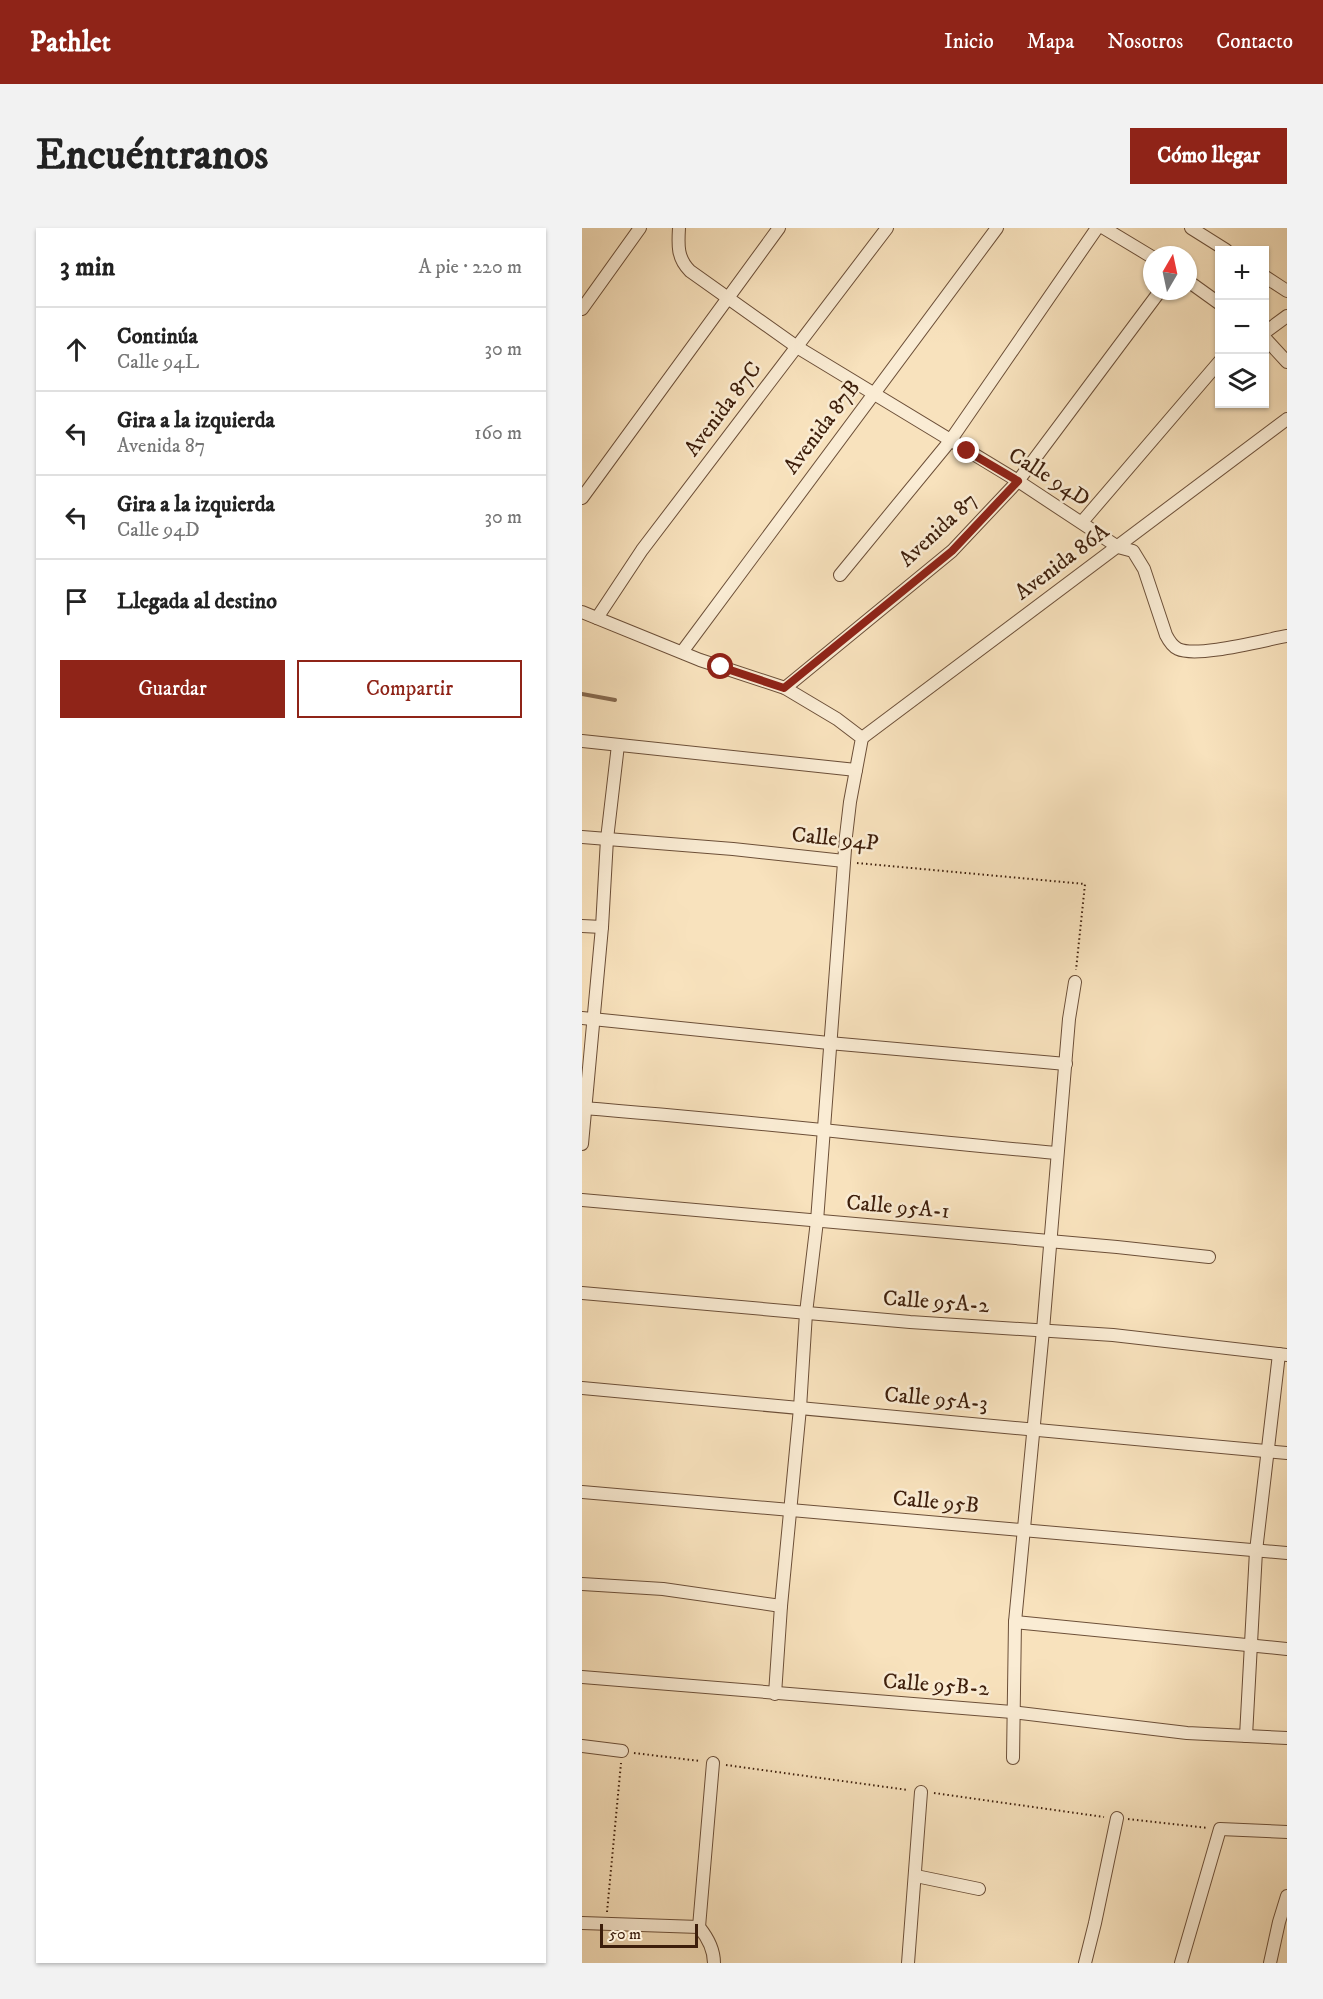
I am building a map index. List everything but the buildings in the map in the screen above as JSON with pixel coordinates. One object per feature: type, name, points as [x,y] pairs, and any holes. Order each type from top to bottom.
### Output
[{"type":"street","points":[[582,309],[640,228]]},
{"type":"street","name":"Calle 94D","points":[[679,228],[678,245],[681,262],[690,271],[797,347],[1018,481],[1118,547],[1133,551],[1144,569],[1166,635],[1170,643],[1179,650],[1199,652],[1287,636]]},
{"type":"street","points":[[582,498],[779,228]]},
{"type":"street","name":"Avenida 87C","points":[[597,618],[642,550],[887,228]]},
{"type":"street","name":"Avenida 87B","points":[[682,652],[997,228]]},
{"type":"street","points":[[840,575],[950,441],[1097,228]]},
{"type":"street","points":[[1104,228],[1119,231],[1143,250]]},
{"type":"street","points":[[1191,228],[1220,246]]},
{"type":"street","points":[[1269,279],[1287,291]]},
{"type":"street","points":[[1197,287],[1215,300]]},
{"type":"street","name":"Avenida 87","points":[[784,688],[952,551],[1018,481],[1153,300]]},
{"type":"street","points":[[1269,329],[1287,316]]},
{"type":"street","points":[[1269,342],[1287,362]]},
{"type":"street","points":[[1082,522],[1215,367]]},
{"type":"street","name":"Avenida 86A","points":[[862,738],[1287,420]]},
{"type":"street","points":[[582,612],[682,652],[784,688],[837,719],[862,738],[850,802],[844,861],[817,1221],[806,1313],[800,1408],[781,1606],[776,1694]]},
{"type":"street","points":[[582,741],[856,770]]},
{"type":"street","points":[[582,1144],[588,1019],[602,927],[618,745]]},
{"type":"street","name":"Calle 94P","points":[[582,837],[733,849],[844,861]]},
{"type":"street","points":[[582,926],[602,927]]},
{"type":"street","points":[[1013,1758],[1015,1622],[1043,1330],[1069,1018],[1075,982]]},
{"type":"street","points":[[588,1019],[1066,1064]]},
{"type":"street","points":[[583,1108],[671,1114],[1057,1153]]},
{"type":"street","name":"Calle 95A-1","points":[[582,1200],[1209,1257]]},
{"type":"street","name":"Calle 95A-2","points":[[582,1293],[910,1322],[1113,1335],[1283,1355]]},
{"type":"street","points":[[1246,1736],[1256,1551],[1266,1451],[1283,1355]]},
{"type":"street","name":"Calle 95A-3","points":[[582,1388],[1287,1453]]},
{"type":"street","name":"Calle 95B","points":[[582,1492],[1287,1553]]},
{"type":"street","points":[[582,1584],[663,1589],[781,1606]]},
{"type":"street","points":[[1015,1622],[1287,1649]]},
{"type":"street","name":"Calle 95B-2","points":[[582,1677],[1012,1712],[1187,1733],[1287,1738]]},
{"type":"street","points":[[582,1746],[622,1751]]},
{"type":"street","points":[[713,1763],[699,1927],[714,1952],[714,1963]]},
{"type":"street","points":[[908,1963],[921,1792]]},
{"type":"street","points":[[1085,1963],[1117,1818]]},
{"type":"street","points":[[1181,1963],[1220,1829],[1287,1832]]},
{"type":"street","points":[[916,1876],[980,1889]]},
{"type":"street","points":[[1270,1963],[1283,1923],[1287,1896]]},
{"type":"street","points":[[582,1923],[699,1927]]},
{"type":"path","name":"Calle 94P","points":[[844,861],[1083,883],[1086,888],[1075,982]]},
{"type":"path","points":[[606,1924],[622,1751]]},
{"type":"waterway","points":[[582,694],[615,700]]},
{"type":"route","points":[[721,667],[784,688],[952,551],[1018,481],[967,451]]}]
